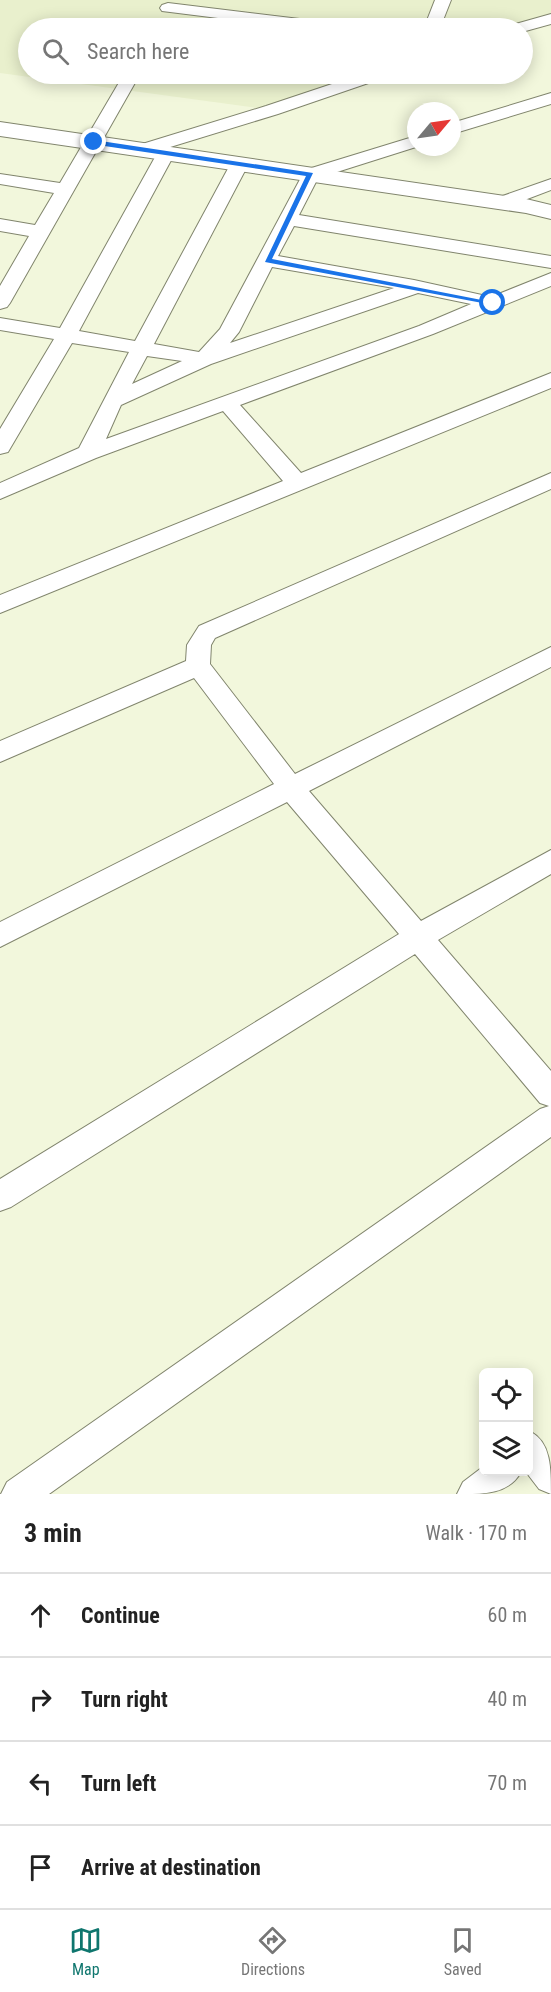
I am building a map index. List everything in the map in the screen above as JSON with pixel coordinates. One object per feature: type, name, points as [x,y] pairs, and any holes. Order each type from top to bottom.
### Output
[{"type":"street","points":[[436,18],[443,0]]},
{"type":"street","points":[[168,9],[246,18]]},
{"type":"street","points":[[533,24],[551,19]]},
{"type":"street","points":[[0,303],[8,273],[42,232],[126,84]]},
{"type":"street","points":[[0,447],[67,334],[155,151],[348,84]]},
{"type":"street","points":[[461,126],[551,98]]},
{"type":"street","points":[[0,129],[501,202],[551,212]]},
{"type":"street","points":[[204,359],[229,332],[311,174],[407,144]]},
{"type":"street","points":[[88,453],[140,348],[240,163]]},
{"type":"street","points":[[0,179],[66,190]]},
{"type":"street","points":[[501,202],[551,184]]},
{"type":"street","points":[[288,219],[551,262]]},
{"type":"street","points":[[0,225],[42,232]]},
{"type":"street","points":[[267,260],[493,303]]},
{"type":"street","points":[[0,492],[88,453],[426,330],[551,279]]},
{"type":"street","points":[[113,400],[204,359],[417,287]]},
{"type":"street","points":[[0,324],[204,359]]},
{"type":"street","points":[[0,604],[551,380]]},
{"type":"street","points":[[227,403],[298,484]]},
{"type":"street","points":[[549,484],[207,632],[199,645],[198,666],[291,788],[551,1093]]},
{"type":"street","points":[[0,935],[551,656]]},
{"type":"street","points":[[0,752],[198,666]]},
{"type":"street","points":[[0,1196],[418,937],[551,861]]},
{"type":"street","points":[[19,1494],[551,1119]]},
{"type":"street","points":[[533,1452],[551,1478]]},
{"type":"street","points":[[476,1494],[499,1476]]},
{"type":"shaded area","points":[[0,0],[551,0],[551,20],[533,25],[533,18],[18,18],[18,75],[0,73]]},
{"type":"shaded area","points":[[81,84],[354,84],[272,110]]},
{"type":"route","points":[[94,142],[311,174],[267,260],[493,303]]}]
